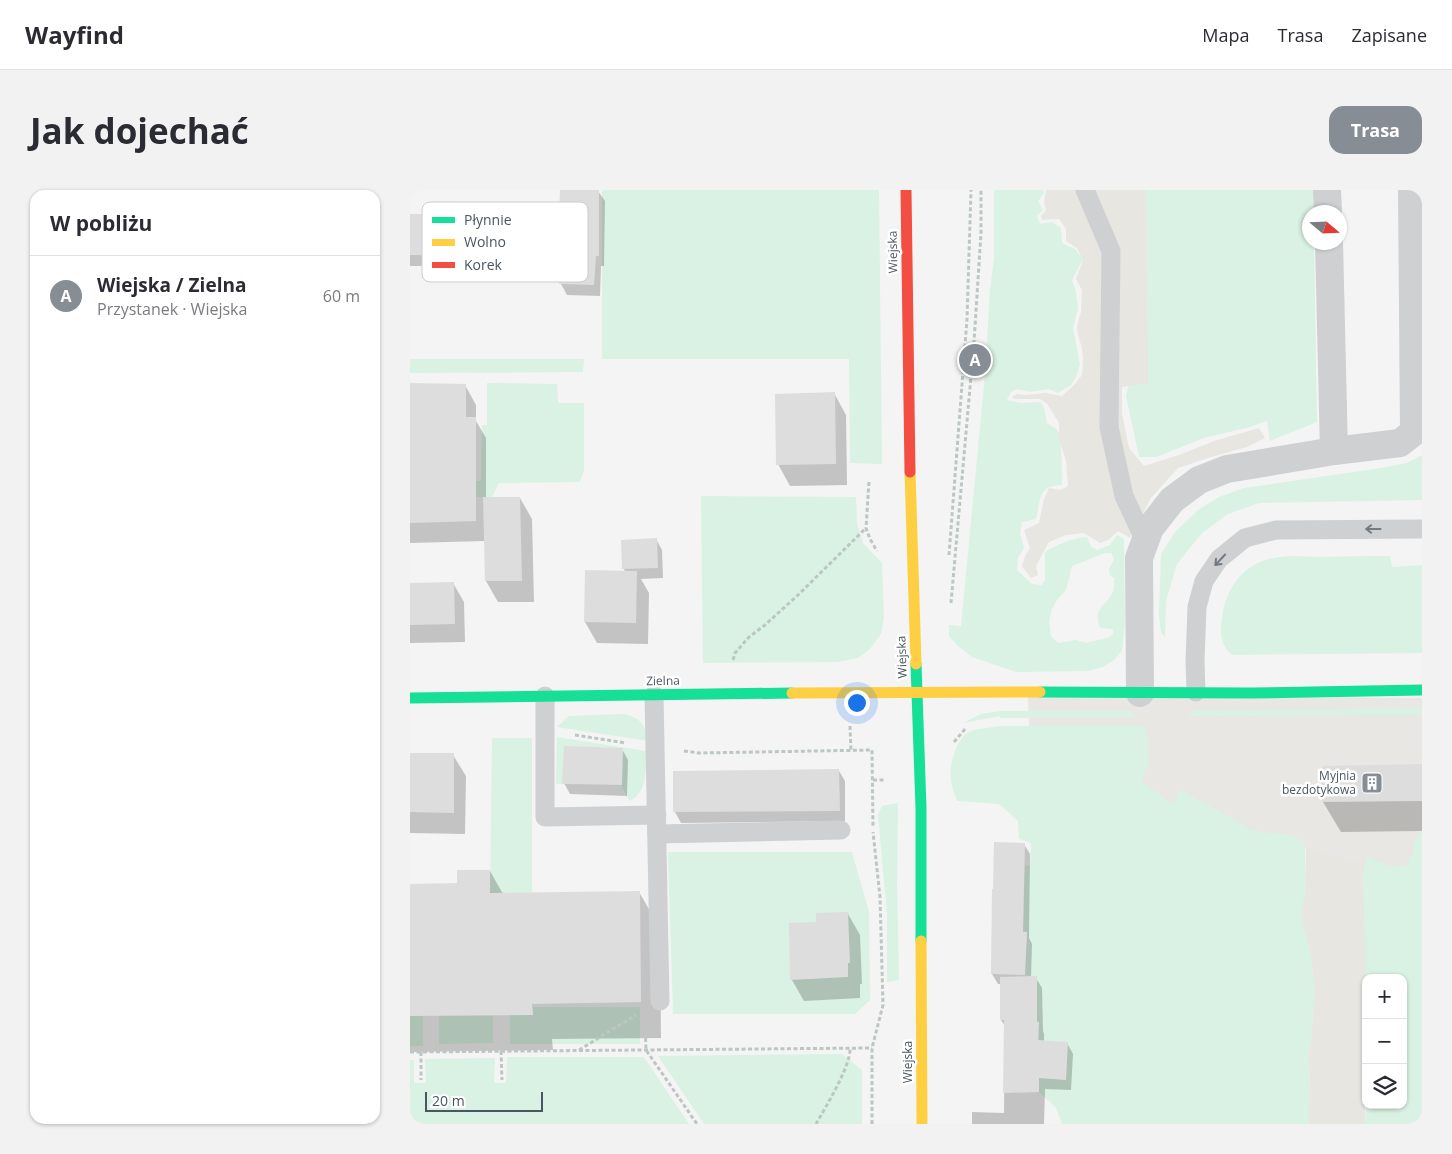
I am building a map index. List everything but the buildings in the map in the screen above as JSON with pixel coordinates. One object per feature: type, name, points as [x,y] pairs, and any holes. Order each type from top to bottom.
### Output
[{"type":"street","name":"Wiejska","points":[[906,190],[910,490],[921,818],[922,1124]]},
{"type":"street","points":[[1327,190],[1328,205]]},
{"type":"street","points":[[1140,693],[1138,558],[1150,528],[1172,500],[1199,480],[1227,469],[1400,443],[1414,432],[1412,190]]},
{"type":"street","points":[[1328,250],[1334,452]]},
{"type":"street","name":"Zielna","points":[[410,698],[916,692],[1251,693],[1422,690]]},
{"type":"lane","points":[[1085,190],[1111,251],[1109,427],[1124,496],[1145,541]]},
{"type":"lane","points":[[1196,692],[1194,661],[1197,607],[1204,581],[1219,559],[1245,538],[1276,530],[1422,529]]},
{"type":"lane","points":[[654,695],[660,1001]]},
{"type":"lane","points":[[545,696],[546,817],[656,815]]},
{"type":"lane","points":[[657,834],[841,830]]},
{"type":"path","points":[[949,559],[968,319],[972,190]]},
{"type":"path","points":[[951,606],[974,342],[981,233],[981,190]]},
{"type":"path","points":[[869,482],[866,528],[878,553]]},
{"type":"path","points":[[732,662],[735,652],[749,637],[765,625],[866,528]]},
{"type":"path","points":[[850,722],[851,751]]},
{"type":"path","points":[[872,1124],[872,1048],[883,1005],[880,897],[873,832],[873,780]]},
{"type":"path","points":[[577,1050],[636,1015]]},
{"type":"path","points":[[816,1124],[851,1055],[850,1048]]},
{"type":"path","points":[[410,1052],[872,1048]]},
{"type":"path","points":[[502,1051],[502,1080]]},
{"type":"path","points":[[421,1052],[422,1080]]},
{"type":"shaded area","points":[[1028,696],[1422,698],[1422,877],[1087,795],[1031,793]]},
{"type":"green space","points":[[602,190],[879,190],[882,464],[850,463],[849,359],[602,359]]},
{"type":"green space","points":[[994,190],[1043,190],[1044,193],[1038,201],[1043,210],[1037,216],[1040,224],[1052,222],[1061,228],[1062,243],[1075,249],[1083,259],[1072,280],[1078,308],[1073,328],[1080,365],[1076,377],[1071,385],[1058,393],[1048,389],[1030,392],[1018,389],[1011,392],[1007,400],[1020,403],[1041,402],[1047,423],[1059,433],[1061,450],[1062,485],[1048,488],[1044,491],[1036,519],[1022,522],[1020,534],[1024,548],[1018,558],[1017,570],[1032,584],[1042,585],[1045,580],[1045,552],[1050,549],[1071,540],[1087,537],[1091,547],[1097,550],[1110,545],[1117,535],[1124,539],[1125,622],[1122,651],[1114,660],[1103,667],[1088,671],[1016,672],[972,657],[949,636],[949,625],[961,626],[994,258]],"holes":[[[1105,553],[1111,553],[1114,559],[1109,569],[1110,575],[1114,578],[1114,588],[1111,596],[1099,611],[1098,621],[1100,628],[1113,629],[1113,634],[1107,638],[1086,643],[1076,640],[1058,643],[1051,636],[1049,622],[1052,609],[1066,590],[1072,566]]]},
{"type":"green space","points":[[1144,190],[1314,190],[1314,205],[1302,205],[1302,250],[1314,250],[1317,422],[1270,441],[1267,421],[1204,438],[1156,457],[1139,457],[1126,396],[1128,387],[1132,382]]},
{"type":"green space","points":[[410,359],[584,359],[583,372],[410,373]]},
{"type":"green space","points":[[487,383],[557,384],[558,403],[584,403],[584,471],[580,482],[499,483],[492,497],[410,497],[410,482],[481,481],[482,425],[487,425]]},
{"type":"green space","points":[[1422,455],[1422,500],[1259,503],[1228,514],[1202,533],[1177,564],[1166,601],[1165,637],[1161,632],[1159,615],[1161,554],[1175,532],[1198,510],[1219,497],[1244,488],[1381,468],[1407,463]]},
{"type":"green space","points":[[701,496],[856,497],[857,523],[863,543],[882,563],[884,617],[881,634],[869,650],[858,658],[837,662],[703,663]]},
{"type":"green space","points":[[1285,556],[1390,556],[1392,567],[1422,565],[1422,653],[1233,655],[1223,643],[1222,618],[1228,595],[1240,577],[1257,564],[1268,559]]},
{"type":"green space","points":[[1422,708],[1422,715],[1188,716],[1194,710]]},
{"type":"green space","points":[[1000,711],[1130,711],[1137,717],[1000,718],[1000,716],[963,723],[981,714]]},
{"type":"green space","points":[[624,714],[638,720],[644,726],[648,741],[557,727],[569,716]]},
{"type":"green space","points":[[1000,726],[1144,726],[1148,758],[1142,782],[1174,804],[1180,789],[1252,830],[1292,835],[1305,843],[1305,891],[1302,917],[1311,955],[1315,994],[1311,1044],[1308,1055],[1310,1081],[1309,1124],[1062,1124],[1056,1108],[1039,1092],[1037,977],[1025,975],[1027,932],[1023,930],[1025,866],[1030,865],[1031,843],[1019,839],[1018,821],[999,804],[957,801],[951,781],[952,760],[957,746],[964,735],[976,730]]},
{"type":"green space","points":[[557,737],[646,751],[645,779],[640,792],[629,801],[621,785],[556,784]]},
{"type":"green space","points":[[492,738],[532,738],[532,957],[410,958],[410,906],[490,906]]},
{"type":"green space","points":[[898,803],[899,980],[887,982],[887,914],[878,815],[882,806]]},
{"type":"green space","points":[[1422,831],[1422,1124],[1365,1124],[1366,1109],[1407,1109],[1407,974],[1366,974],[1363,876],[1366,856],[1390,866],[1407,865],[1414,850],[1412,845]]},
{"type":"green space","points":[[668,852],[852,852],[869,912],[870,1000],[855,1014],[673,1014]]},
{"type":"green space","points":[[533,1007],[640,1007],[640,1044],[510,1044],[510,1015],[533,1015]]},
{"type":"green space","points":[[439,1015],[493,1015],[493,1043],[439,1044]]},
{"type":"green space","points":[[410,1016],[423,1016],[423,1046],[410,1046]]},
{"type":"green space","points":[[842,1054],[862,1070],[862,1124],[704,1124],[658,1056]]},
{"type":"green space","points":[[507,1057],[644,1057],[689,1124],[410,1124],[410,1060],[414,1060],[414,1083],[426,1083],[425,1059],[495,1058],[494,1083],[506,1083]]},
{"type":"sand","points":[[1046,190],[1146,190],[1148,383],[1122,387],[1122,413],[1129,448],[1144,466],[1214,441],[1259,428],[1265,438],[1247,447],[1178,468],[1151,498],[1130,538],[1118,531],[1108,540],[1100,543],[1084,533],[1066,535],[1049,542],[1036,566],[1038,575],[1031,578],[1022,566],[1030,548],[1024,530],[1039,523],[1044,499],[1049,488],[1061,490],[1068,486],[1066,461],[1059,439],[1059,423],[1047,404],[1040,399],[1014,399],[1012,397],[1016,394],[1045,393],[1062,396],[1082,375],[1083,361],[1077,326],[1081,312],[1082,290],[1076,279],[1083,260],[1077,248],[1066,241],[1066,229],[1059,219],[1042,220],[1041,216],[1046,210],[1044,202]]},
{"type":"sand","points":[[1306,848],[1365,863],[1363,876],[1366,974],[1362,974],[1362,1109],[1365,1109],[1365,1124],[1309,1124],[1310,1081],[1308,1055],[1311,1044],[1315,994],[1311,955],[1301,917],[1305,891]]},
{"type":"traffic: fast","points":[[916,664],[921,808],[921,941]]},
{"type":"traffic: fast","points":[[1040,692],[1251,693],[1422,690]]},
{"type":"traffic: fast","points":[[410,698],[792,693]]},
{"type":"traffic: slow","points":[[910,472],[916,664]]},
{"type":"traffic: slow","points":[[792,693],[1040,692]]},
{"type":"traffic: slow","points":[[921,941],[922,1124]]},
{"type":"traffic: jam","points":[[906,190],[910,472]]},
{"type":"place","name":"Wiejska / Zielna","points":[[975,360]]},
{"type":"place","name":"Myjnia bezdotykowa","points":[[1372,783]]}]
